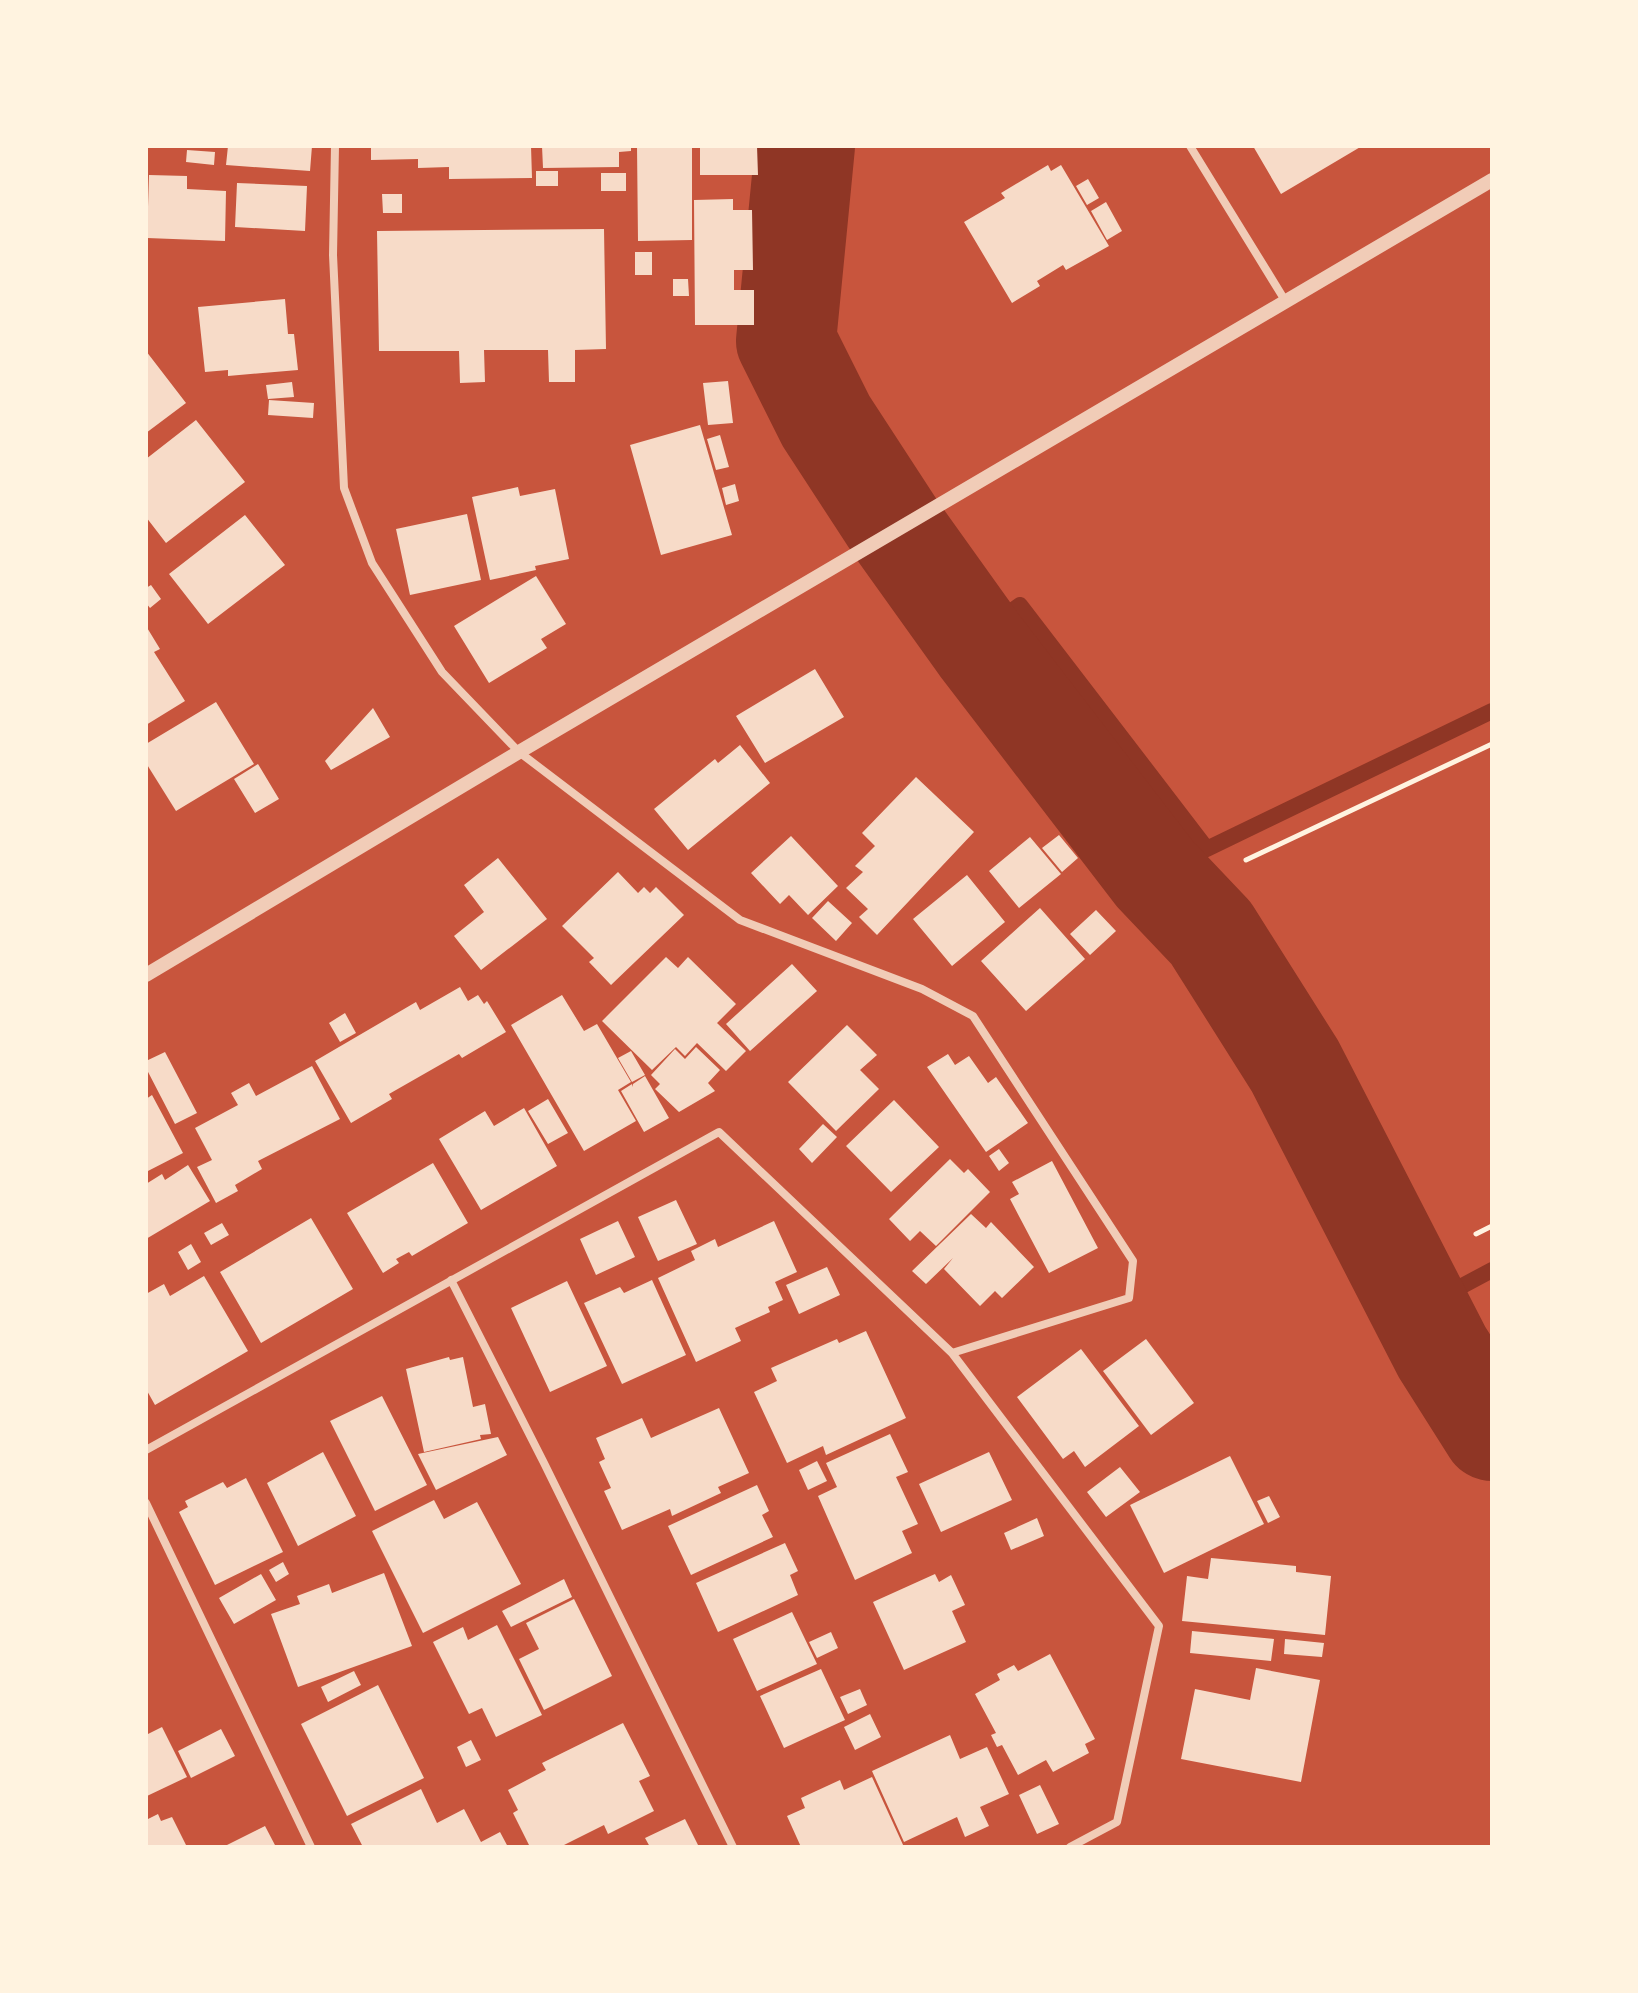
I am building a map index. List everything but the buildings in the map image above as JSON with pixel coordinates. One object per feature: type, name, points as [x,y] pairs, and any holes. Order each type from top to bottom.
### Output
[{"type":"street","points":[[335,146],[333,255],[344,488],[372,563],[442,672],[519,752],[740,920],[922,989],[973,1016],[1133,1261],[1129,1298],[952,1353]]},
{"type":"street","points":[[1190,146],[1286,302]]},
{"type":"street","points":[[146,975],[1492,180]]},
{"type":"street","points":[[146,1450],[719,1132],[952,1353],[1159,1626],[1117,1822],[1070,1847]]},
{"type":"street","points":[[451,1280],[733,1847]]},
{"type":"street","points":[[146,1503],[311,1847]]},
{"type":"path","points":[[1246,860],[1492,744]]},
{"type":"path","points":[[1476,1234],[1492,1226]]},
{"type":"waterway","points":[[805,146],[786,341],[826,421],[897,530],[980,646],[1155,874],[1211,933],[1295,1066],[1442,1352],[1492,1431]]},
{"type":"waterway","points":[[975,637],[1020,605],[1207,849]]},
{"type":"waterway","points":[[1155,874],[1492,711]]},
{"type":"waterway","points":[[1421,1308],[1492,1270]]}]
